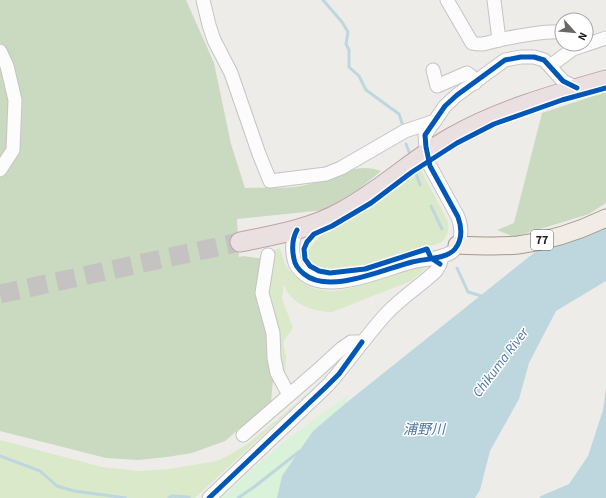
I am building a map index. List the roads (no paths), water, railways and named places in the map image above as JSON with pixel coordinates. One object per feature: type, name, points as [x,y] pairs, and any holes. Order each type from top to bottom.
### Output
[{"type":"highway","points":[[240,242],[297,230],[343,211],[366,197],[408,165],[452,137],[487,119],[547,97],[606,80]]},
{"type":"main road","name":"77","points":[[457,245],[505,246],[525,244],[588,227],[606,218]]},
{"type":"street","points":[[203,0],[208,25],[231,73],[270,181],[326,174],[341,168],[405,131],[435,121]]},
{"type":"street","points":[[447,0],[472,43],[481,45],[499,40],[554,33]]},
{"type":"street","points":[[494,0],[499,40]]},
{"type":"street","points":[[594,41],[606,38]]},
{"type":"street","points":[[0,51],[7,66],[15,100],[13,150],[0,170]]},
{"type":"street","points":[[550,66],[566,52]]},
{"type":"street","points":[[426,147],[425,135],[445,106],[457,95],[505,60],[521,57],[534,57],[544,60],[563,81],[577,88]]},
{"type":"street","points":[[547,97],[555,80],[550,66]]},
{"type":"street","points":[[432,70],[437,86],[467,73],[475,82]]},
{"type":"street","points":[[297,230],[293,236],[294,262],[298,269],[306,276],[316,281],[326,282],[363,276],[412,262],[449,254],[457,245],[461,231],[458,217],[430,166]]},
{"type":"street","points":[[271,236],[277,238],[293,255]]},
{"type":"street","points":[[268,255],[262,293],[273,333],[274,358],[277,373],[289,395]]},
{"type":"street","points":[[209,498],[328,386],[339,374],[362,342],[388,312],[436,271],[442,256]]},
{"type":"street","points":[[243,435],[351,342],[362,342]]},
{"type":"water","name":"浦野川","points":[[606,226],[606,281],[556,311],[529,363],[519,399],[490,451],[480,490],[475,498],[277,498],[282,476],[313,431],[346,403],[535,252],[591,235]]},
{"type":"water","points":[[606,387],[606,498],[539,498],[569,484],[588,456],[603,410]]},
{"type":"waterway","points":[[323,0],[342,22],[348,32],[346,44],[349,50],[349,67],[359,76],[366,90],[399,114],[402,123]]},
{"type":"waterway","points":[[406,144],[411,157]]},
{"type":"waterway","points":[[415,170],[420,185]]},
{"type":"waterway","points":[[431,206],[442,229]]},
{"type":"waterway","points":[[457,268],[468,292],[485,297]]},
{"type":"waterway","points":[[238,498],[300,451]]},
{"type":"waterway","points":[[0,456],[40,471],[57,486],[74,491],[126,498]]},
{"type":"waterway","points":[[169,498],[171,496],[189,497]]},
{"type":"tunnel","points":[[0,294],[240,242]]},
{"type":"water label","name":"Chikuma River","points":[[500,362]]}]
